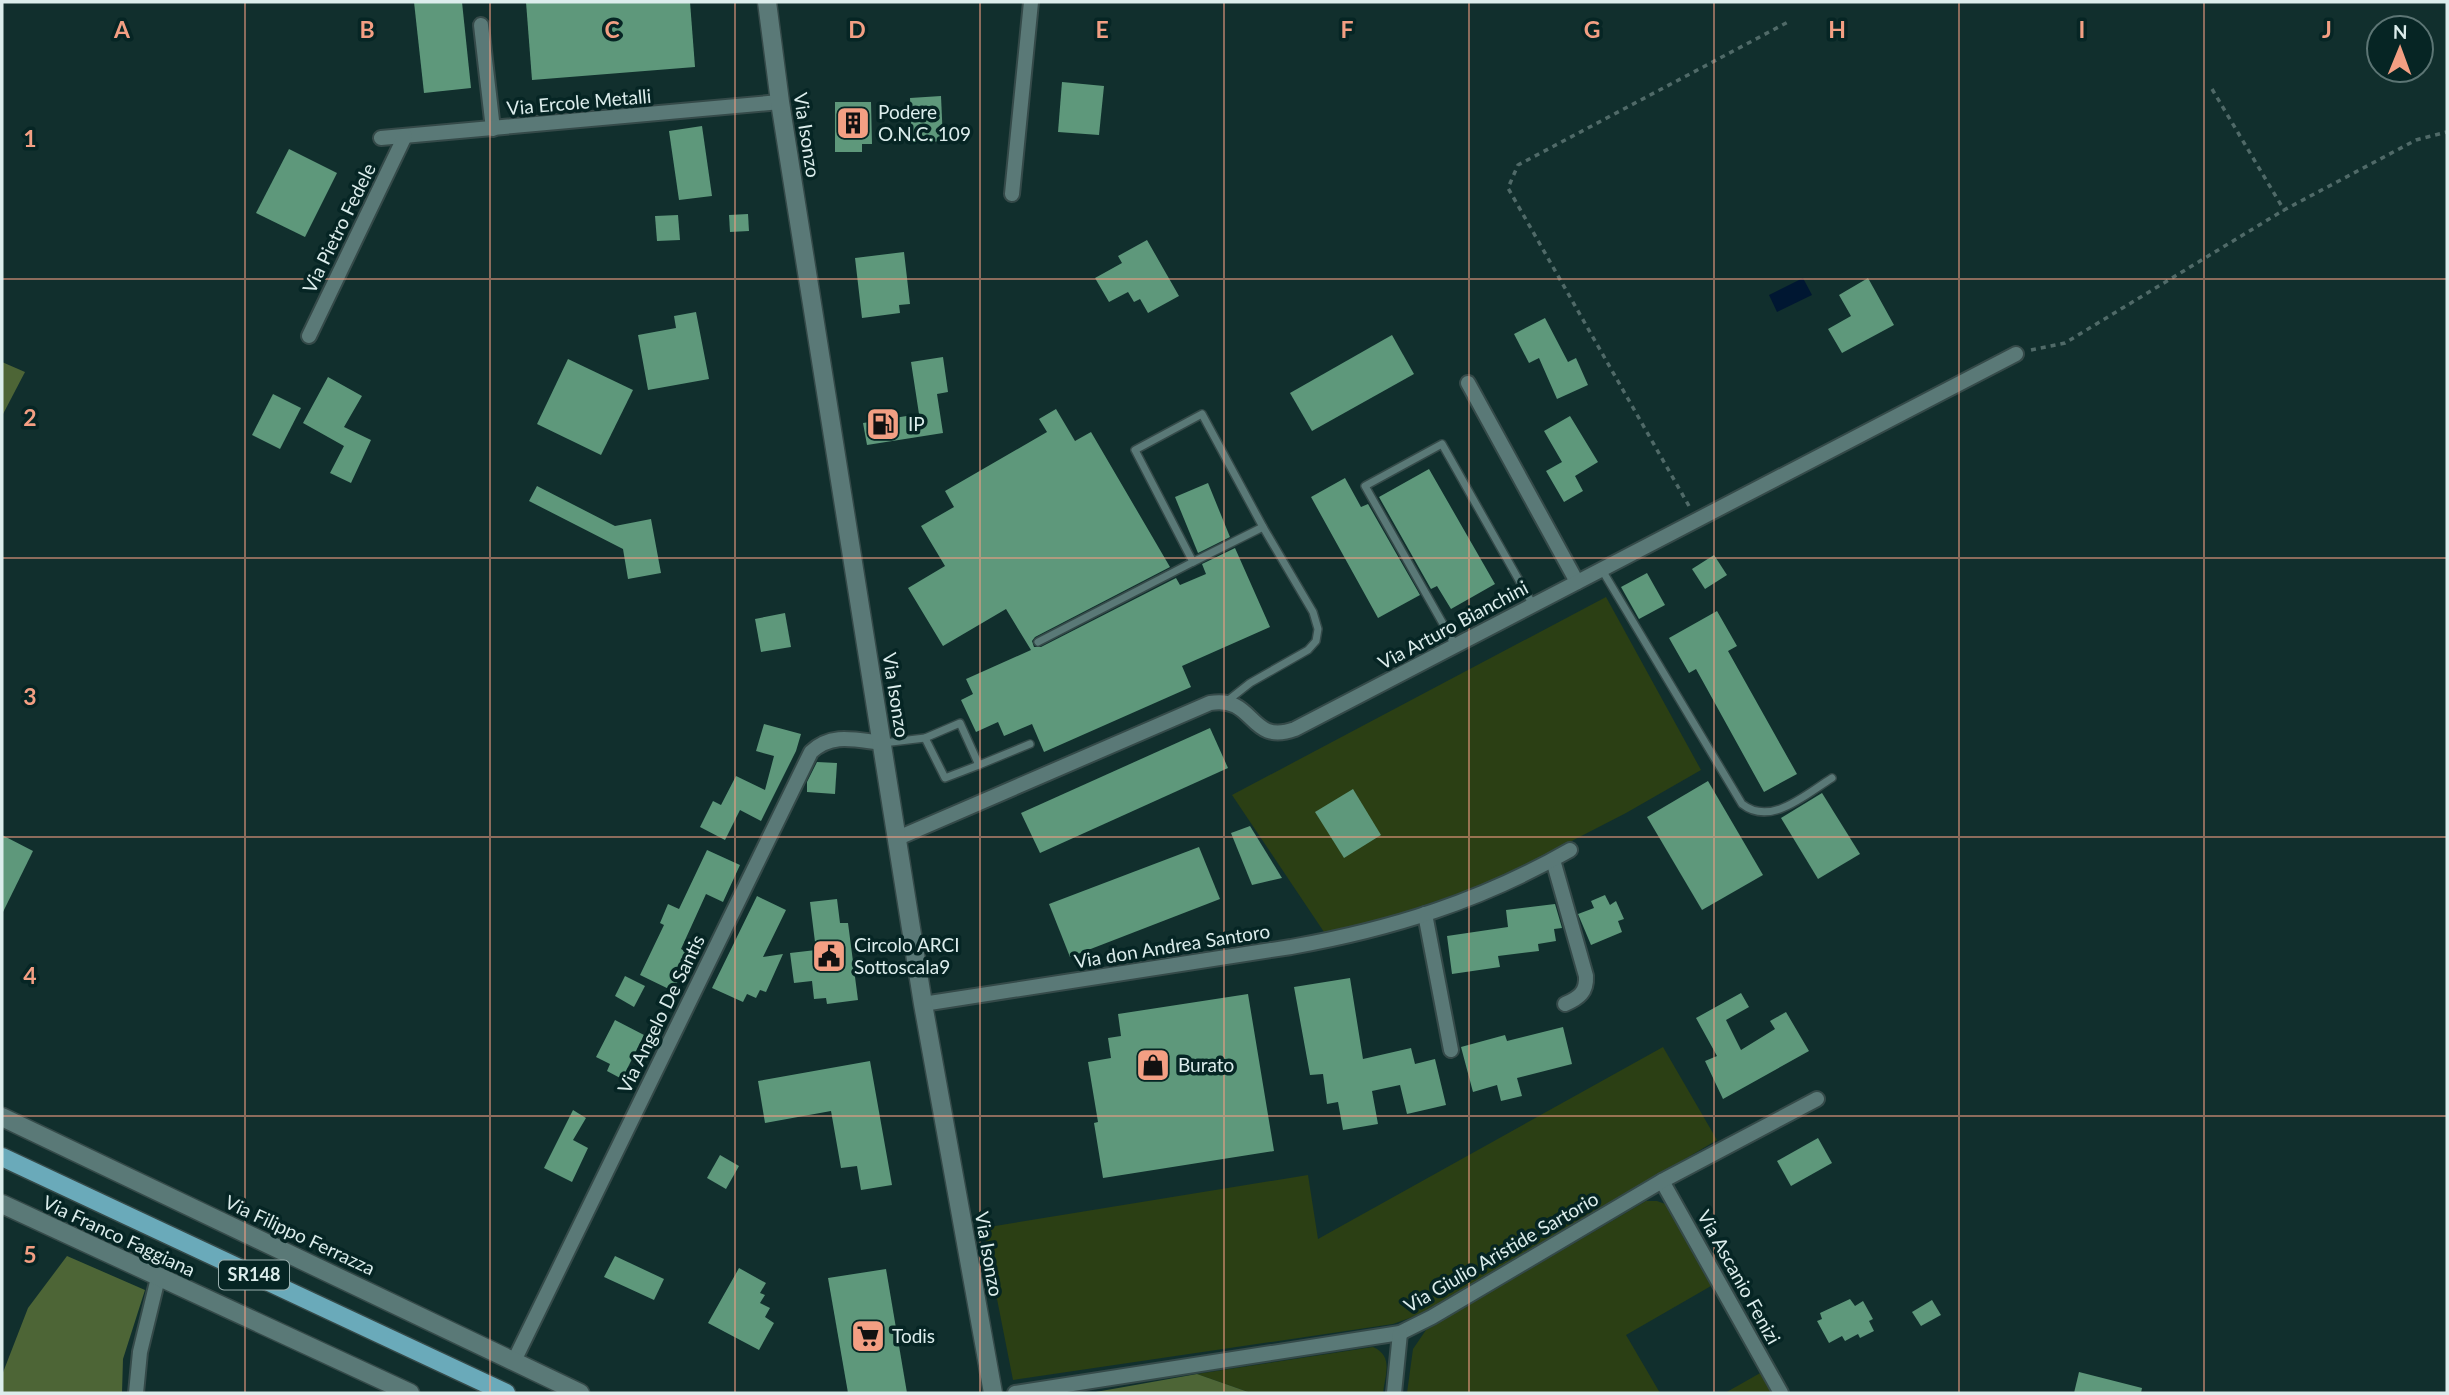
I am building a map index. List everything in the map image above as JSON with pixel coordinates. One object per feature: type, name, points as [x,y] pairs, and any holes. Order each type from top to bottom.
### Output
[{"type":"main road","name":"Via Isonzo","points":[[767,2],[780,102],[923,1004],[993,1393]]},
{"type":"main road","name":"Via Filippo Ferrazza","points":[[2,1117],[580,1393]]},
{"type":"main road","name":"SR148","points":[[2,1157],[506,1393]]},
{"type":"main road","name":"Via Franco Faggiana","points":[[2,1204],[410,1393]]},
{"type":"street","points":[[1012,194],[1031,2]]},
{"type":"street","points":[[481,24],[493,129]]},
{"type":"street","name":"Via Ercole Metalli","points":[[381,138],[780,102]]},
{"type":"street","name":"Via Pietro Fedele","points":[[309,336],[405,136]]},
{"type":"street","name":"Via Arturo Bianchini","points":[[1225,702],[1240,706],[1258,727],[1269,733],[1289,732],[2016,354]]},
{"type":"street","points":[[1468,383],[1577,582]]},
{"type":"street","points":[[898,838],[1199,707],[1225,702]]},
{"type":"street","name":"Via Angelo De Santis","points":[[513,1361],[811,752],[822,743],[835,738],[882,743]]},
{"type":"street","name":"Via don Andrea Santoro","points":[[923,1004],[1304,945],[1368,931],[1483,895],[1570,850]]},
{"type":"street","points":[[1553,860],[1586,976],[1586,984],[1580,996],[1565,1004]]},
{"type":"street","points":[[1425,914],[1451,1050]]},
{"type":"street","name":"Via Giulio Aristide Sartorio","points":[[1015,1393],[1400,1333],[1432,1317],[1662,1181],[1817,1098]]},
{"type":"street","name":"Via Ascanio Fenizi","points":[[1662,1181],[1781,1393]]},
{"type":"street","points":[[136,1393],[140,1352],[158,1278]]},
{"type":"street","points":[[1394,1393],[1400,1333]]},
{"type":"lane","points":[[1193,562],[1135,450],[1202,414],[1313,612],[1318,635],[1308,650],[1250,683],[1225,702]]},
{"type":"lane","points":[[1455,646],[1365,486],[1441,444],[1533,606]]},
{"type":"lane","points":[[1038,642],[1263,527]]},
{"type":"lane","points":[[1601,570],[1742,804],[1755,812],[1773,812],[1832,778]]},
{"type":"lane","points":[[882,743],[925,738],[960,723],[979,765]]},
{"type":"lane","points":[[925,738],[945,778],[1030,744]]},
{"type":"path","points":[[1697,520],[1508,188],[1518,165],[1788,22]]},
{"type":"path","points":[[2212,89],[2284,210]]},
{"type":"path","points":[[2016,354],[2065,343],[2284,210],[2416,140],[2447,132]]},
{"type":"green space","points":[[2,362],[25,372],[2,416]]},
{"type":"green space","points":[[1606,597],[1701,770],[1626,813],[1492,882],[1354,929],[1326,935],[1232,795]]},
{"type":"green space","points":[[1663,1047],[1717,1140],[1432,1310],[1393,1324],[1013,1380],[983,1228],[1308,1175],[1318,1239]]},
{"type":"green space","points":[[1646,1201],[1668,1205],[1711,1286],[1626,1335],[1660,1393],[1407,1393],[1413,1349],[1426,1330]]},
{"type":"green space","points":[[67,1256],[145,1290],[123,1359],[122,1393],[2,1393],[2,1375],[28,1308]]},
{"type":"green space","points":[[1373,1347],[1384,1355],[1386,1361],[1383,1393],[1251,1393],[1197,1374]]},
{"type":"green space","points":[[1762,1372],[1773,1393],[1725,1393]]},
{"type":"green space","points":[[1197,1374],[1251,1393],[1090,1393]]},
{"type":"water","points":[[1803,278],[1812,295],[1777,312],[1769,295]]},
{"type":"building","points":[[414,2],[462,2],[471,88],[424,93]]},
{"type":"building","points":[[526,2],[690,2],[695,67],[532,80]]},
{"type":"building","points":[[1062,82],[1104,86],[1099,135],[1058,132]]},
{"type":"building","points":[[941,96],[943,141],[912,143],[910,98]]},
{"type":"building","name":"Podere O.N.C. 109","points":[[835,102],[871,102],[872,144],[862,144],[862,152],[835,152]]},
{"type":"building","points":[[702,126],[712,196],[679,200],[669,131]]},
{"type":"building","points":[[289,149],[337,173],[305,237],[256,213]]},
{"type":"building","points":[[748,214],[749,231],[730,232],[729,215]]},
{"type":"building","points":[[678,215],[680,240],[657,241],[655,216]]},
{"type":"building","points":[[1147,240],[1179,296],[1148,313],[1140,299],[1134,302],[1128,292],[1109,302],[1095,278],[1122,263],[1118,256]]},
{"type":"building","points":[[904,252],[910,304],[899,305],[900,313],[862,318],[855,258]]},
{"type":"building","points":[[1868,278],[1894,325],[1842,353],[1828,329],[1851,316],[1839,295]]},
{"type":"building","points":[[696,312],[709,379],[648,390],[638,335],[676,328],[674,316]]},
{"type":"building","points":[[1545,318],[1568,362],[1576,358],[1588,385],[1557,399],[1539,358],[1529,363],[1514,334]]},
{"type":"building","points":[[1392,335],[1414,374],[1312,431],[1290,393]]},
{"type":"building","points":[[943,357],[948,392],[937,394],[943,433],[867,445],[863,423],[919,414],[911,362]]},
{"type":"building","points":[[568,359],[633,390],[601,455],[537,424]]},
{"type":"building","points":[[328,377],[362,396],[344,427],[371,440],[351,483],[330,473],[344,446],[303,423]]},
{"type":"building","points":[[273,394],[301,408],[280,449],[252,435]]},
{"type":"building","points":[[1056,409],[1075,441],[1091,432],[1170,567],[1035,637],[1032,641],[1034,647],[1041,647],[1176,578],[1180,585],[1206,574],[1202,564],[1235,548],[1270,627],[1182,666],[1191,687],[1044,752],[1032,724],[1004,736],[998,722],[976,732],[961,700],[973,694],[966,679],[1031,650],[1006,609],[943,646],[908,588],[945,566],[921,526],[954,507],[945,491],[1047,432],[1039,419]]},
{"type":"building","points":[[1570,416],[1598,462],[1575,476],[1583,491],[1564,502],[1546,471],[1562,462],[1544,431]]},
{"type":"building","points":[[1429,469],[1495,584],[1451,609],[1437,586],[1431,589],[1379,497]]},
{"type":"building","points":[[1345,478],[1361,507],[1368,504],[1420,595],[1378,618],[1311,497]]},
{"type":"building","points":[[1208,483],[1230,537],[1198,553],[1175,497]]},
{"type":"building","points":[[537,486],[615,526],[651,519],[661,573],[628,579],[623,549],[529,501]]},
{"type":"building","points":[[1714,555],[1727,575],[1705,589],[1692,569]]},
{"type":"building","points":[[1647,573],[1665,605],[1639,619],[1621,587]]},
{"type":"building","points":[[1717,611],[1737,646],[1728,651],[1797,774],[1764,792],[1696,669],[1689,673],[1669,638]]},
{"type":"building","points":[[785,613],[791,647],[761,652],[755,619]]},
{"type":"building","points":[[764,724],[801,734],[796,751],[761,821],[740,810],[725,840],[700,827],[713,801],[721,805],[736,776],[765,790],[774,756],[756,751]]},
{"type":"building","points":[[1210,728],[1228,768],[1040,853],[1021,813]]},
{"type":"building","points":[[817,762],[837,763],[835,794],[807,792],[807,782]]},
{"type":"building","points":[[1708,781],[1763,875],[1702,910],[1647,817]]},
{"type":"building","points":[[1353,789],[1381,835],[1344,858],[1315,812]]},
{"type":"building","points":[[1822,793],[1860,854],[1818,879],[1781,818]]},
{"type":"building","points":[[1250,826],[1282,878],[1252,885],[1231,833]]},
{"type":"building","points":[[2,835],[33,851],[2,914]]},
{"type":"building","points":[[1199,847],[1220,899],[1070,957],[1049,904]]},
{"type":"building","points":[[707,850],[740,865],[723,902],[706,894],[681,949],[691,954],[673,991],[640,975],[664,925],[660,923],[668,904],[679,909]]},
{"type":"building","points":[[1605,895],[1610,905],[1616,901],[1624,919],[1618,921],[1622,932],[1591,945],[1578,914],[1594,908],[1591,901]]},
{"type":"building","points":[[757,896],[786,910],[763,957],[783,954],[766,992],[760,990],[756,998],[747,994],[743,1002],[712,988]]},
{"type":"building","points":[[837,899],[840,923],[848,923],[858,1000],[827,1004],[826,998],[814,999],[812,981],[794,983],[790,953],[816,950],[810,902]]},
{"type":"building","points":[[1555,904],[1562,928],[1554,929],[1556,941],[1538,944],[1539,951],[1498,956],[1500,967],[1452,974],[1447,936],[1508,927],[1506,910]]},
{"type":"building","points":[[625,976],[645,986],[634,1007],[615,996]]},
{"type":"building","points":[[1350,978],[1363,1059],[1411,1048],[1415,1064],[1435,1059],[1446,1105],[1407,1114],[1400,1085],[1372,1091],[1378,1124],[1343,1130],[1338,1102],[1327,1104],[1323,1074],[1310,1075],[1294,987]]},
{"type":"building","points":[[1741,993],[1749,1007],[1726,1020],[1741,1050],[1775,1029],[1770,1021],[1786,1012],[1809,1051],[1723,1099],[1705,1061],[1717,1056],[1696,1018]]},
{"type":"building","points":[[1248,994],[1274,1151],[1103,1178],[1094,1123],[1098,1122],[1088,1062],[1111,1058],[1108,1038],[1121,1036],[1118,1014]]},
{"type":"building","points":[[615,1020],[644,1035],[622,1079],[607,1071],[610,1064],[596,1057]]},
{"type":"building","points":[[1563,1027],[1572,1064],[1517,1078],[1522,1096],[1501,1101],[1497,1085],[1473,1092],[1461,1047],[1505,1035],[1507,1041]]},
{"type":"building","points":[[870,1061],[892,1185],[861,1190],[857,1166],[841,1168],[831,1111],[765,1123],[758,1081]]},
{"type":"building","points":[[573,1110],[586,1118],[573,1140],[588,1148],[572,1182],[544,1168]]},
{"type":"building","points":[[1818,1138],[1832,1163],[1791,1186],[1777,1161]]},
{"type":"building","points":[[720,1155],[739,1166],[726,1189],[707,1178]]},
{"type":"building","points":[[615,1256],[664,1279],[654,1300],[604,1277]]},
{"type":"building","points":[[739,1268],[766,1283],[760,1293],[765,1295],[760,1303],[770,1308],[765,1317],[774,1323],[759,1350],[708,1323]]},
{"type":"building","name":"Todis","points":[[886,1269],[907,1393],[848,1393],[828,1278]]},
{"type":"building","points":[[1850,1299],[1855,1306],[1863,1301],[1873,1319],[1869,1321],[1874,1331],[1860,1338],[1858,1334],[1845,1341],[1842,1336],[1829,1343],[1817,1321],[1822,1319],[1820,1313]]},
{"type":"building","points":[[1932,1300],[1941,1315],[1921,1326],[1912,1312]]},
{"type":"building","points":[[2079,1372],[2142,1388],[2141,1393],[2074,1393]]},
{"type":"place","name":"Podere O.N.C. 109","points":[[853,123]]},
{"type":"place","name":"IP","points":[[883,424]]},
{"type":"place","name":"Circolo ARCI Sottoscala9","points":[[829,956]]},
{"type":"place","name":"Burato","points":[[1153,1065]]},
{"type":"place","name":"Todis","points":[[868,1336]]}]
